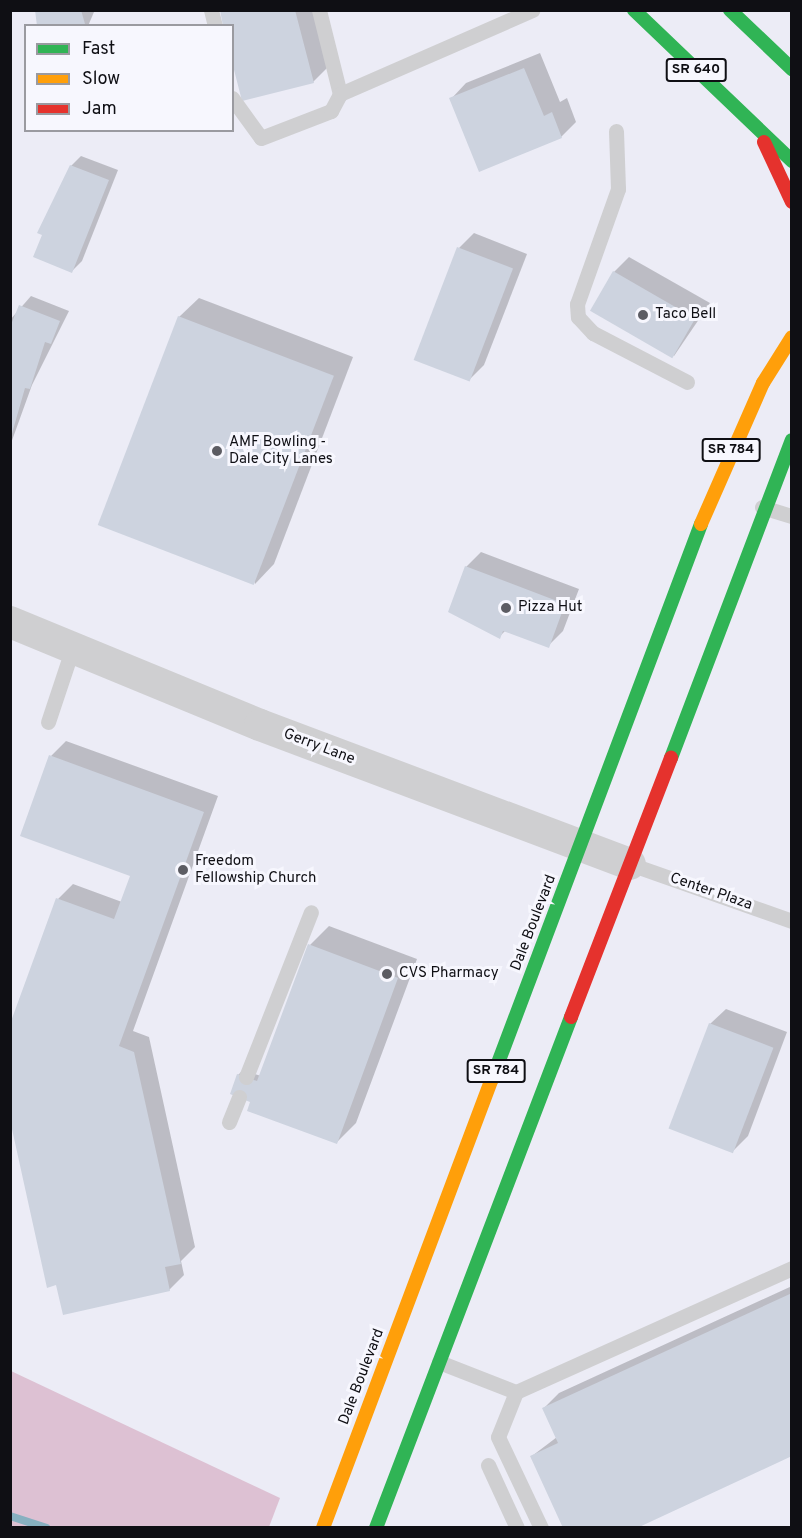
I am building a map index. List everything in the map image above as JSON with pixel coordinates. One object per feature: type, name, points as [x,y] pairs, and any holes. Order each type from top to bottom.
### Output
[{"type":"main road","name":"SR 640","points":[[634,10],[792,161]]},
{"type":"main road","points":[[730,10],[792,69]]},
{"type":"main road","points":[[748,28],[792,50]]},
{"type":"main road","points":[[758,130],[792,202]]},
{"type":"main road","name":"Dale Boulevard","points":[[323,1527],[729,454],[789,340],[792,321]]},
{"type":"main road","name":"SR 784","points":[[376,1527],[630,864],[762,507],[792,440]]},
{"type":"street","name":"Gerry Lane","points":[[10,622],[72,650],[630,864]]},
{"type":"lane","points":[[319,10],[340,94]]},
{"type":"lane","points":[[234,101],[261,138],[331,111],[340,94],[532,10]]},
{"type":"lane","points":[[616,131],[618,189],[576,310],[593,333],[687,382]]},
{"type":"lane","points":[[762,507],[792,516]]},
{"type":"lane","points":[[48,722],[72,650]]},
{"type":"lane","name":"Center Plaza","points":[[630,864],[792,921]]},
{"type":"lane","points":[[246,1077],[311,912]]},
{"type":"lane","points":[[229,1122],[239,1097]]},
{"type":"lane","points":[[541,1527],[498,1437],[516,1392],[792,1268]]},
{"type":"lane","points":[[439,1362],[516,1392]]},
{"type":"lane","points":[[488,1465],[517,1527]]},
{"type":"shaded area","points":[[11,1371],[280,1498],[269,1527],[11,1527]]},
{"type":"building","points":[[35,10],[81,10],[85,24],[37,24]]},
{"type":"building","points":[[220,10],[295,10],[314,83],[242,101],[234,70],[234,24],[223,24]]},
{"type":"building","points":[[524,68],[544,116],[552,112],[562,138],[479,172],[449,98]]},
{"type":"building","points":[[70,165],[109,180],[72,273],[33,257],[42,235],[37,233]]},
{"type":"building","points":[[457,247],[513,269],[470,381],[414,360]]},
{"type":"building","name":"Taco Bell","points":[[613,271],[695,318],[672,358],[590,311]]},
{"type":"building","points":[[19,305],[60,321],[51,344],[45,342],[30,389],[25,388],[11,437],[10,327]]},
{"type":"building","name":"AMF Bowling - Dale City Lanes","points":[[178,316],[334,376],[254,585],[98,525]]},
{"type":"building","name":"Pizza Hut","points":[[465,566],[565,604],[549,648],[503,631],[500,639],[448,612]]},
{"type":"building","points":[[49,755],[204,812],[119,1046],[134,1052],[181,1264],[165,1267],[170,1291],[63,1315],[56,1285],[47,1288],[10,1120],[10,1024],[56,898],[114,919],[130,876],[20,836]]},
{"type":"building","points":[[308,944],[398,978],[337,1144],[247,1111],[250,1102],[230,1094],[237,1074],[257,1081]]},
{"type":"building","points":[[709,1023],[773,1048],[733,1153],[669,1128]]},
{"type":"building","points":[[792,1293],[792,1456],[637,1528],[563,1528],[530,1456],[558,1443],[542,1408]]},
{"type":"waterway","points":[[10,1516],[46,1528]]},
{"type":"traffic: fast","points":[[634,10],[792,161]]},
{"type":"traffic: fast","points":[[730,10],[792,69]]},
{"type":"traffic: fast","points":[[671,758],[792,440]]},
{"type":"traffic: fast","points":[[492,1079],[701,524]]},
{"type":"traffic: fast","points":[[376,1528],[571,1017]]},
{"type":"traffic: slow","points":[[701,524],[763,383],[792,337]]},
{"type":"traffic: slow","points":[[323,1528],[492,1079]]},
{"type":"traffic: jam","points":[[764,142],[792,202]]},
{"type":"traffic: jam","points":[[571,1017],[671,758]]},
{"type":"place","name":"Taco Bell","points":[[643,315]]},
{"type":"place","name":"AMF Bowling - Dale City Lanes","points":[[217,451]]},
{"type":"place","name":"Pizza Hut","points":[[506,608]]},
{"type":"place","name":"Freedom Fellowship Church","points":[[183,870]]},
{"type":"place","name":"CVS Pharmacy","points":[[387,974]]}]
